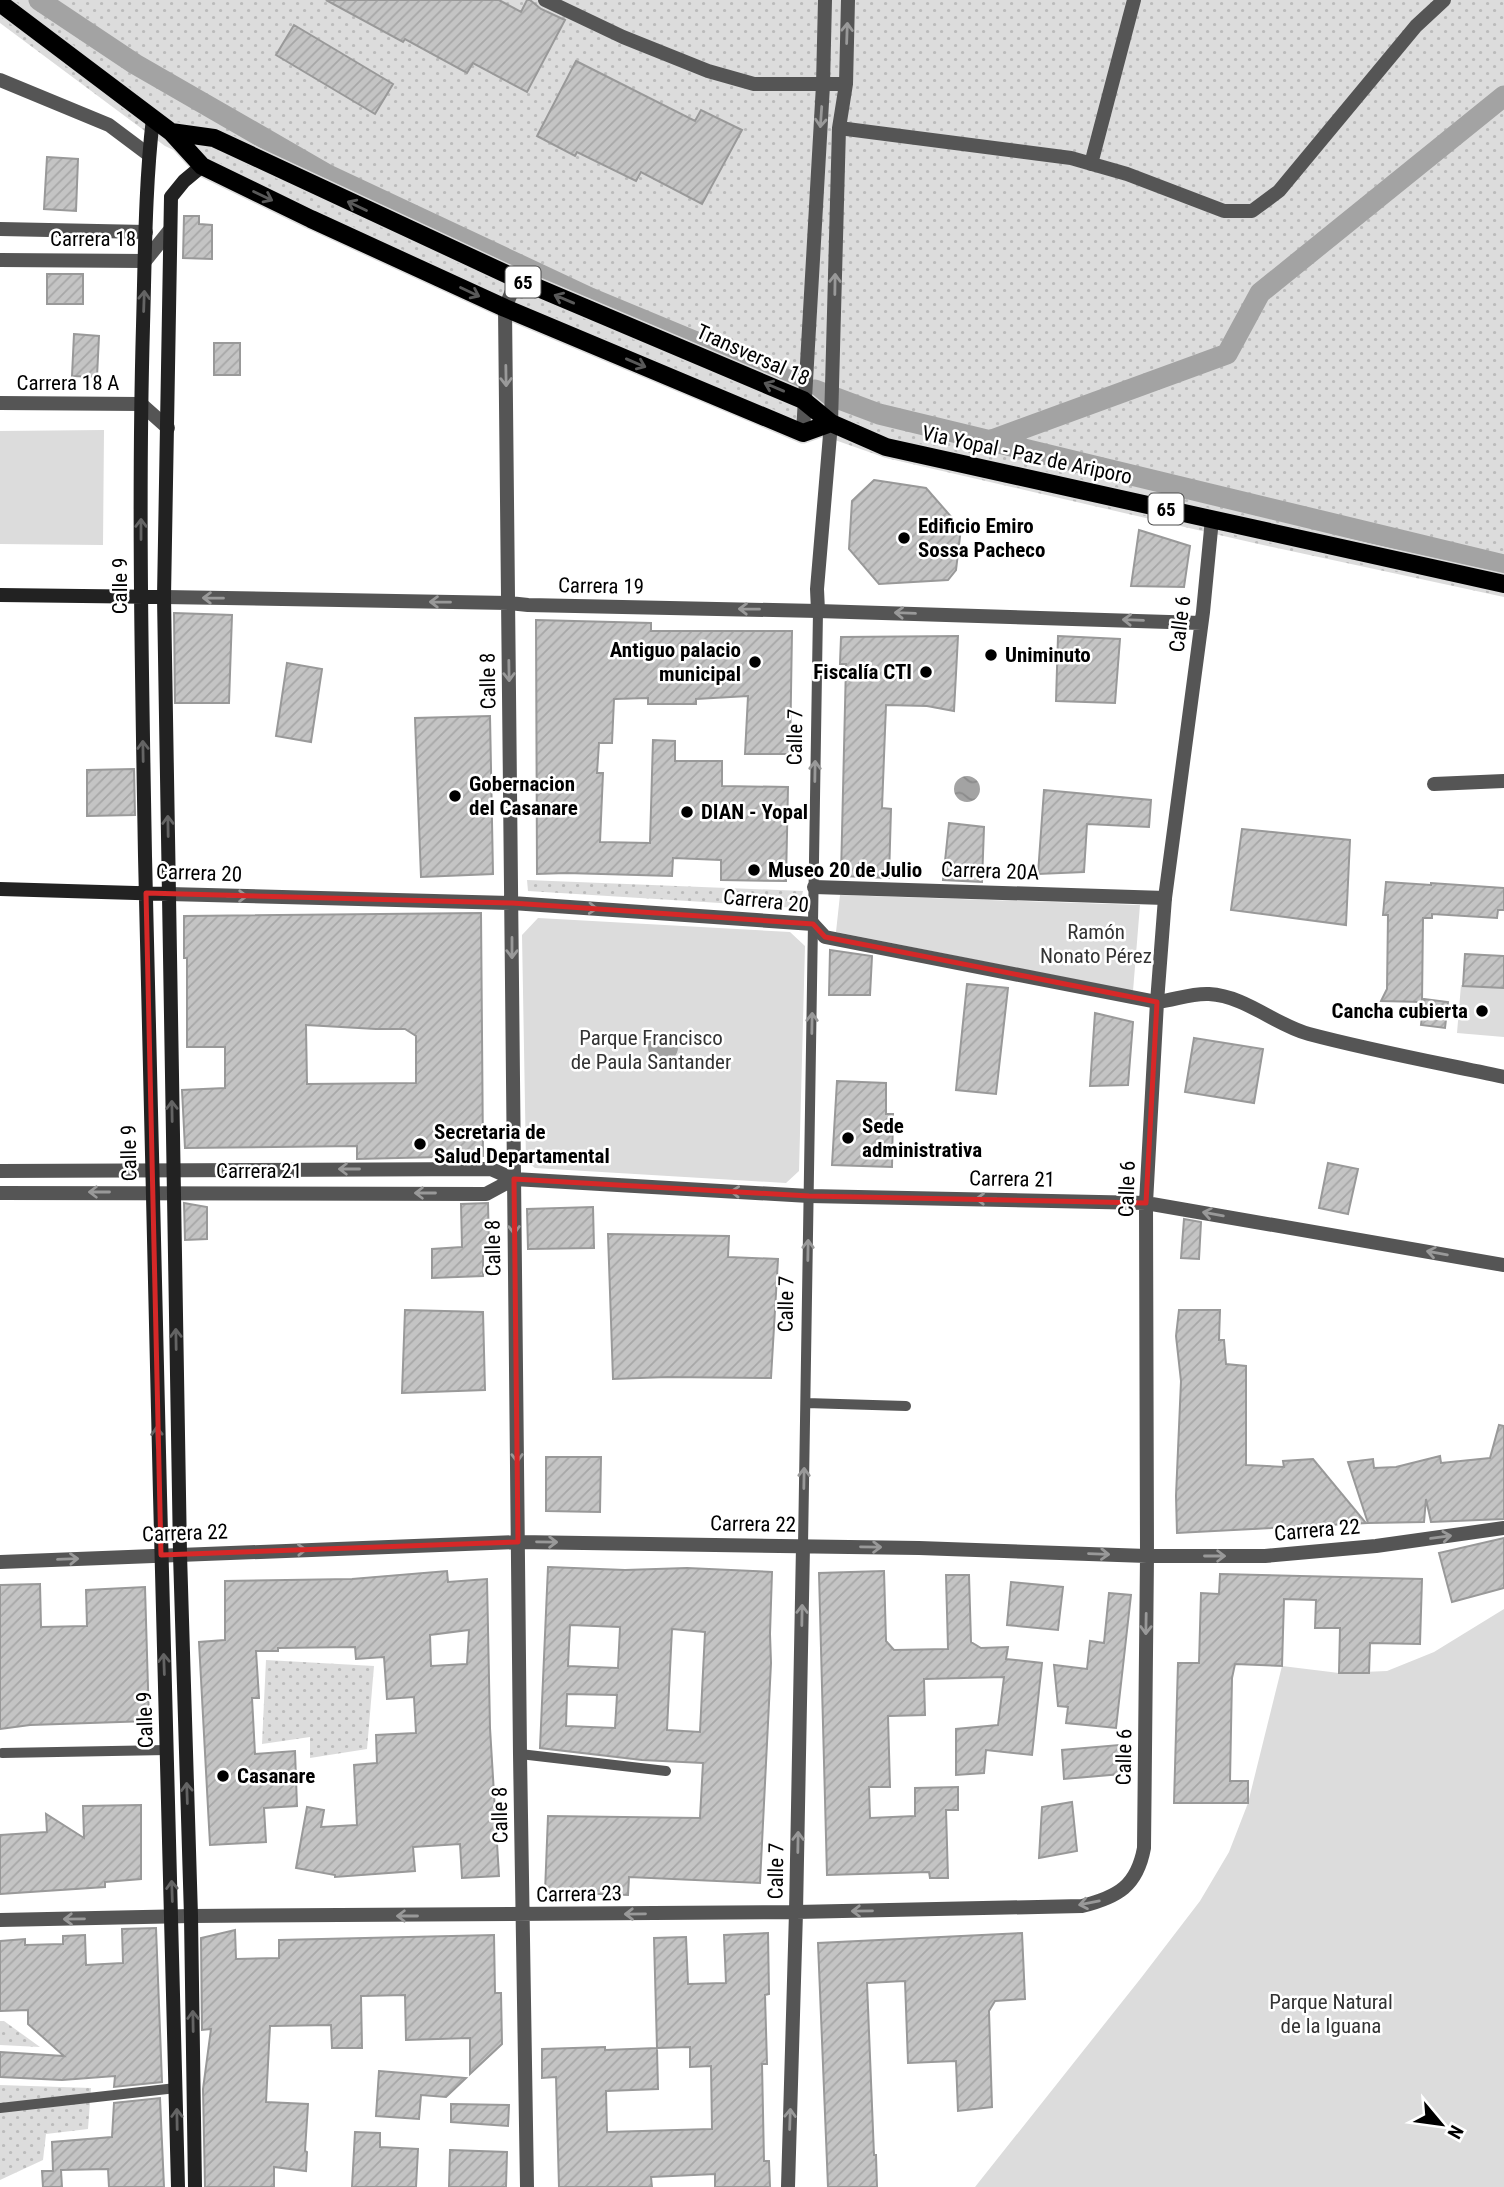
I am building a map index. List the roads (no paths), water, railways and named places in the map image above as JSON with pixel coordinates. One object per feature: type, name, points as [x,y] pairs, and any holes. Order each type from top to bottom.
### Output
[{"type":"main road","name":"65","points":[[0,3],[171,132],[202,166],[505,308],[803,433]]},
{"type":"main road","name":"Calle 9","points":[[153,118],[149,155],[141,404],[141,597],[150,1192],[173,1916],[178,2187]]},
{"type":"main road","name":"Transversal 18","points":[[171,132],[214,138],[517,279],[803,400],[831,422]]},
{"type":"main road","name":"Calle 9","points":[[195,2187],[191,1916],[180,1554],[164,597],[172,197],[184,181],[202,166]]},
{"type":"main road","points":[[803,433],[831,422]]},
{"type":"main road","name":"Via Yopal - Paz de Ariporo","points":[[831,422],[887,447],[1504,584]]},
{"type":"main road","name":"Carrera 19","points":[[0,595],[164,597]]},
{"type":"main road","name":"Carrera 20","points":[[0,890],[169,894]]},
{"type":"street","points":[[545,0],[623,37],[708,71],[754,84],[846,84]]},
{"type":"street","points":[[803,433],[823,85],[825,0]]},
{"type":"street","name":"Calle 7","points":[[818,611],[817,589],[831,422],[839,128],[846,84],[848,0]]},
{"type":"street","points":[[1091,164],[1135,0]]},
{"type":"street","points":[[839,128],[1058,156],[1127,174],[1224,211],[1252,211],[1279,191],[1416,26],[1444,0]]},
{"type":"street","points":[[0,80],[109,125],[149,155]]},
{"type":"street","name":"Carrera 18","points":[[0,229],[146,232]]},
{"type":"street","name":"Carrera 18","points":[[0,260],[145,261],[170,229]]},
{"type":"street","points":[[505,308],[517,279]]},
{"type":"street","name":"Calle 8","points":[[505,308],[527,2187]]},
{"type":"street","name":"Carrera 18 A","points":[[0,404],[141,404],[168,428]]},
{"type":"street","name":"Calle 6","points":[[1141,1864],[1144,1848],[1147,1556],[1146,1202],[1165,898],[1212,519]]},
{"type":"street","name":"Carrera 19","points":[[164,597],[509,603],[1201,623]]},
{"type":"street","points":[[1434,784],[1504,781]]},
{"type":"street","name":"Carrera 20A","points":[[814,887],[1165,898]]},
{"type":"street","name":"Carrera 20","points":[[169,894],[512,903],[813,924],[825,936],[1157,1002],[1190,994],[1213,994],[1256,1009],[1305,1033],[1504,1077]]},
{"type":"street","name":"Carrera 21","points":[[0,1171],[491,1169],[514,1179],[809,1196],[1146,1202],[1504,1265]]},
{"type":"street","name":"Carrera 21","points":[[0,1193],[486,1194],[514,1179]]},
{"type":"street","name":"Carrera 22","points":[[0,1562],[518,1542],[919,1548],[1147,1556],[1265,1556],[1376,1546],[1504,1528]]},
{"type":"street","name":"Calle 7","points":[[788,2187],[803,1546]]},
{"type":"street","name":"Carrera 23","points":[[0,1920],[173,1916],[796,1912],[1082,1906],[1106,1900],[1119,1893],[1132,1880],[1141,1864]]},
{"type":"lane","name":"Calle 7","points":[[803,1546],[818,611]]},
{"type":"lane","points":[[806,1403],[906,1406]]},
{"type":"lane","points":[[2,1753],[167,1750]]},
{"type":"lane","points":[[520,1755],[666,1770]]},
{"type":"lane","points":[[0,2108],[176,2088]]},
{"type":"water","points":[[967,776],[976,780],[980,789],[976,798],[967,802],[958,798],[954,789],[958,780]]},
{"type":"water","points":[[663,1032],[674,1036],[678,1047],[674,1058],[663,1062],[652,1058],[648,1047],[652,1036]]},
{"type":"waterway","points":[[39,0],[135,64],[328,175],[590,298],[793,382]]},
{"type":"waterway","points":[[989,441],[1227,354],[1260,293],[1504,96]]},
{"type":"waterway","points":[[815,390],[879,414],[1504,565]]},
{"type":"place","name":"Edificio Emiro Sossa Pacheco","points":[[904,538]]},
{"type":"place","name":"Uniminuto","points":[[991,655]]},
{"type":"place","name":"Antiguo palacio municipal","points":[[755,662]]},
{"type":"place","name":"Fiscalía CTI","points":[[926,672]]},
{"type":"place","name":"Gobernacion del Casanare","points":[[455,796]]},
{"type":"place","name":"DIAN - Yopal","points":[[687,812]]},
{"type":"place","name":"Museo 20 de Julio","points":[[754,870]]},
{"type":"place","name":"Cancha cubierta","points":[[1482,1011]]},
{"type":"place","name":"Sede administrativa","points":[[848,1138]]},
{"type":"place","name":"Secretaria de Salud Departamental","points":[[420,1144]]},
{"type":"place","name":"Casanare","points":[[223,1776]]},
{"type":"park label","name":"Ramón Nonato Pérez","points":[[1096,944]]},
{"type":"park label","name":"Parque Francisco de Paula Santander","points":[[651,1050]]},
{"type":"park label","name":"Parque Natural de la Iguana","points":[[1331,2014]]}]
